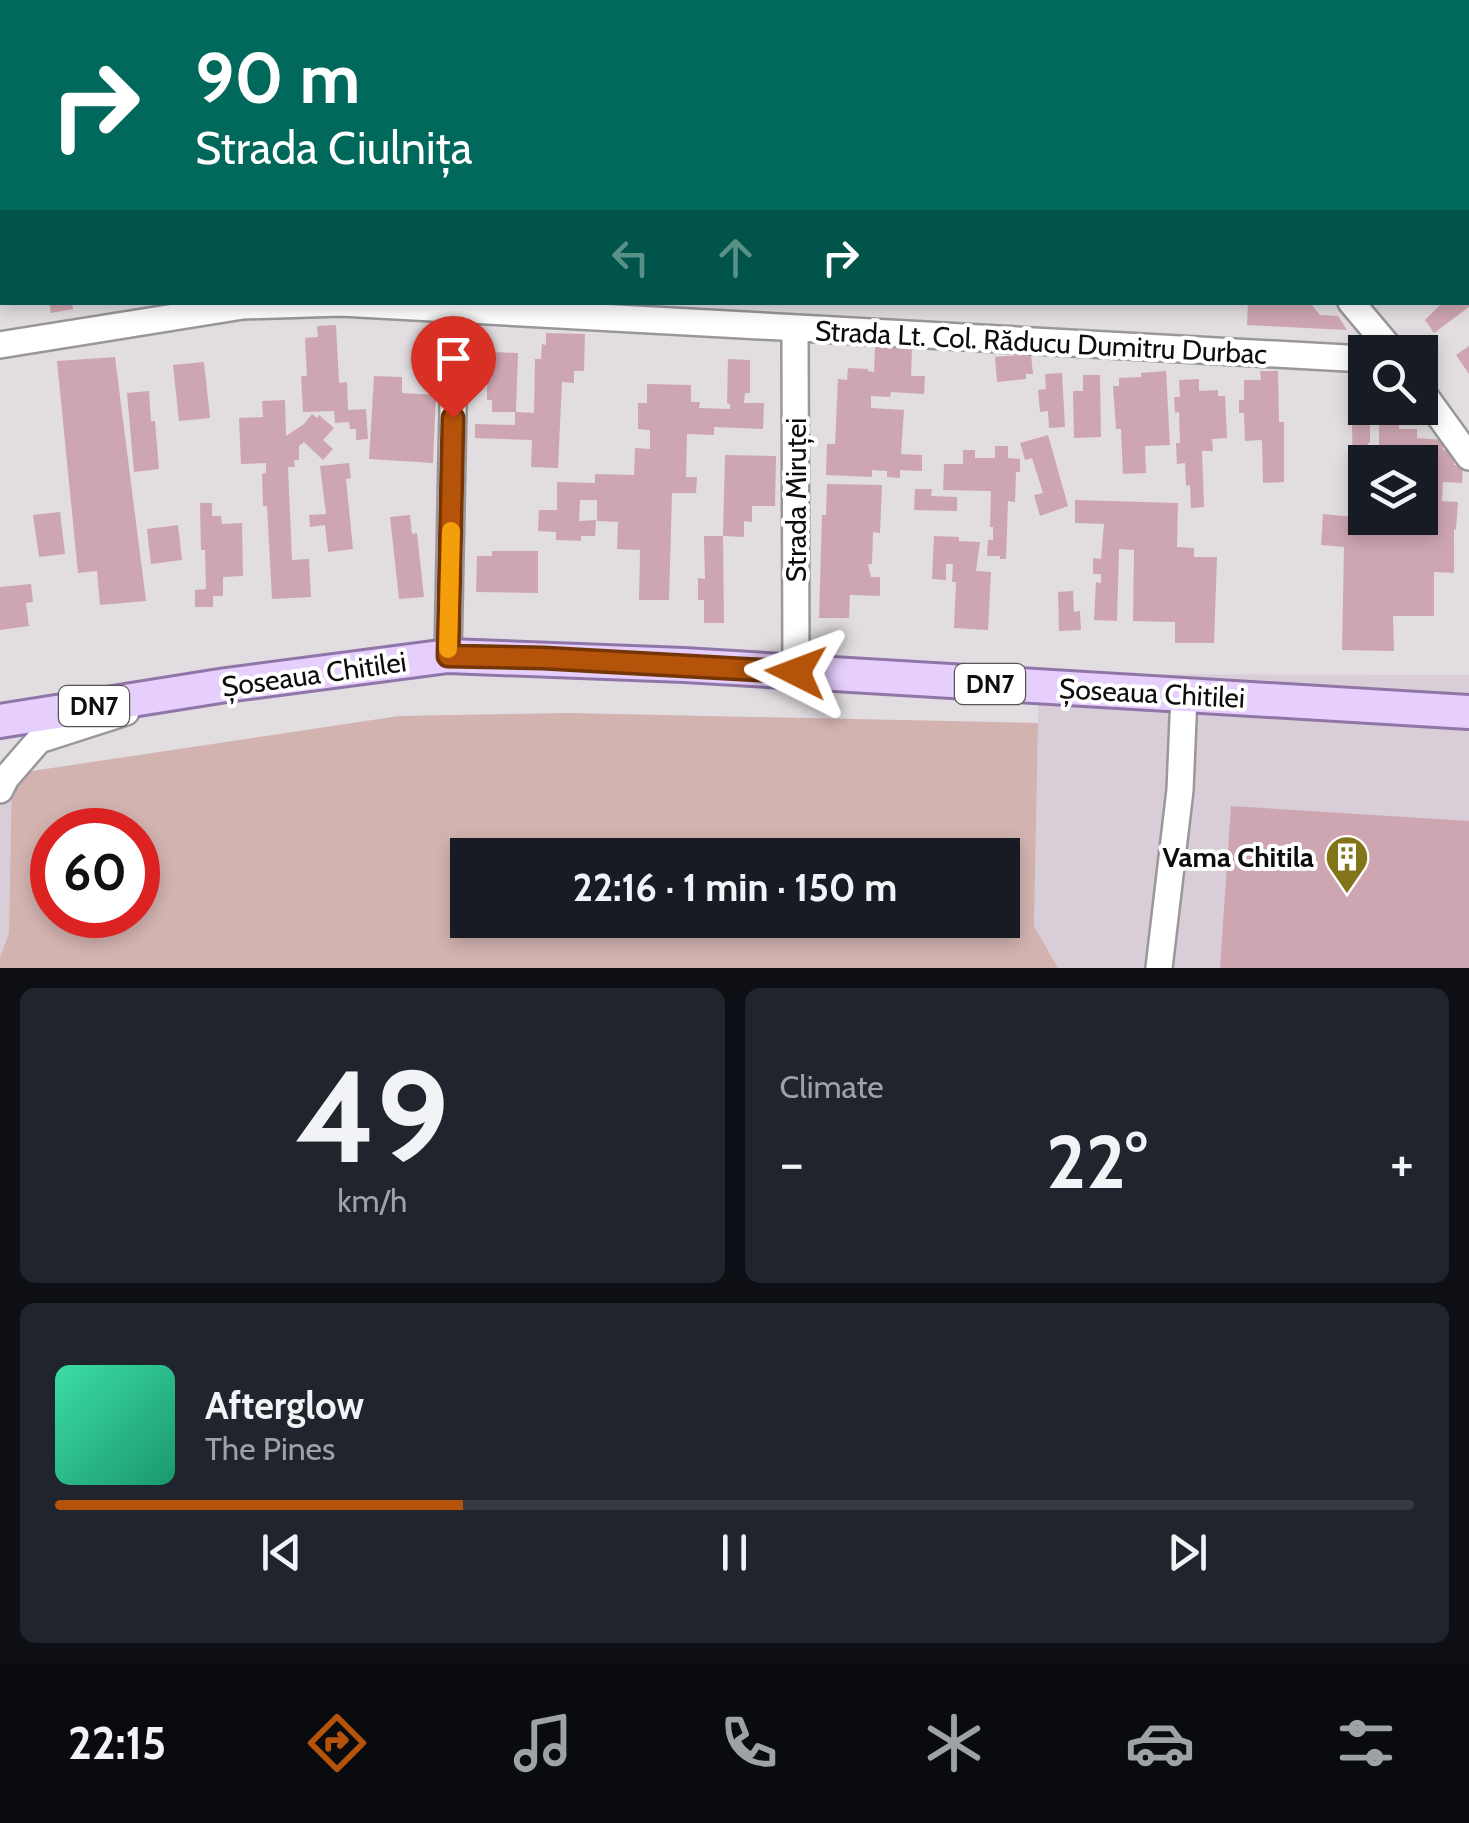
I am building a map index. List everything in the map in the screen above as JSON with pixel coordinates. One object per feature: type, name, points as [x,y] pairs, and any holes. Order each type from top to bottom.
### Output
[{"type":"main road","name":"Șoseaua Chitilei","points":[[0,721],[448,656],[561,659],[1469,712]]},
{"type":"street","name":"Strada Lt. Col. Răducu Dumitru Durbac","points":[[0,345],[243,306],[276,305]]},
{"type":"street","name":"Strada Lt. Col. Răducu Dumitru Durbac","points":[[379,305],[1348,357]]},
{"type":"street","points":[[1354,305],[1379,335]]},
{"type":"street","points":[[448,656],[455,309]]},
{"type":"street","name":"Strada Miruței","points":[[795,328],[796,672]]},
{"type":"street","points":[[1438,415],[1469,457]]},
{"type":"street","points":[[0,790],[39,740],[188,692]]},
{"type":"street","points":[[1159,968],[1180,790],[1184,695]]},
{"type":"shaded area","points":[[1039,674],[1469,675],[1469,968],[1058,968],[1034,926]]},
{"type":"shaded area","points":[[570,713],[1038,723],[1034,926],[1058,968],[0,968],[9,933],[12,774],[399,716]]},
{"type":"shaded area","points":[[12,774],[9,933],[0,957],[0,776]]},
{"type":"building","points":[[50,305],[72,305],[73,309],[51,313]]},
{"type":"building","points":[[1248,305],[1312,305],[1320,315],[1338,316],[1347,330],[1247,325]]},
{"type":"building","points":[[1440,305],[1469,305],[1434,333],[1425,320]]},
{"type":"building","points":[[336,325],[339,383],[347,382],[348,410],[366,409],[368,439],[356,440],[356,429],[350,429],[349,422],[335,423],[334,411],[303,412],[301,376],[307,376],[305,338],[318,337],[317,326]]},
{"type":"building","points":[[546,333],[585,334],[584,371],[574,371],[574,383],[562,382],[558,468],[531,467],[532,440],[475,438],[475,424],[515,425],[515,412],[492,412],[492,400],[487,400],[487,378],[492,378],[489,352],[518,353],[516,412],[534,413],[535,359],[541,359]]},
{"type":"building","points":[[875,346],[912,348],[911,376],[925,376],[924,394],[891,392],[890,397],[871,396],[871,408],[904,410],[901,454],[922,455],[922,471],[900,470],[900,478],[887,477],[887,471],[872,470],[872,477],[826,475],[827,444],[835,444],[838,379],[847,380],[848,368],[874,372]]},
{"type":"building","points":[[1469,346],[1469,374],[1456,355]]},
{"type":"building","points":[[1031,354],[1033,374],[1026,374],[1026,379],[997,382],[995,357]]},
{"type":"building","points":[[115,357],[146,601],[100,605],[97,571],[78,573],[57,361]]},
{"type":"building","points":[[728,359],[750,360],[750,393],[745,393],[744,403],[764,403],[763,429],[714,427],[714,435],[687,434],[686,477],[697,477],[696,493],[672,493],[669,600],[639,600],[640,550],[617,549],[618,522],[597,521],[597,500],[580,500],[579,521],[596,520],[595,536],[581,536],[581,541],[556,540],[556,532],[538,531],[539,510],[557,510],[557,482],[595,483],[595,474],[634,475],[635,448],[650,449],[650,430],[638,429],[638,403],[647,403],[647,384],[691,385],[691,402],[700,402],[699,408],[730,409]]},
{"type":"building","points":[[204,362],[210,418],[179,421],[173,365]]},
{"type":"building","points":[[1166,371],[1170,445],[1145,446],[1146,473],[1123,474],[1121,429],[1116,429],[1113,386],[1119,386],[1119,378]]},
{"type":"building","points":[[1260,371],[1278,371],[1279,422],[1284,422],[1284,482],[1263,483],[1262,440],[1245,441],[1244,413],[1239,413],[1239,400],[1244,400],[1244,380],[1261,380]]},
{"type":"building","points":[[1062,373],[1065,427],[1049,428],[1048,411],[1040,412],[1038,390],[1046,389],[1045,374]]},
{"type":"building","points":[[1083,375],[1100,375],[1101,437],[1074,438],[1073,391],[1083,391]]},
{"type":"building","points":[[374,376],[402,377],[402,393],[436,395],[433,463],[369,459]]},
{"type":"building","points":[[1199,379],[1199,391],[1218,390],[1218,396],[1225,396],[1227,438],[1212,439],[1213,451],[1202,451],[1204,507],[1191,508],[1185,463],[1177,464],[1179,412],[1175,413],[1174,397],[1180,397],[1179,380]]},
{"type":"building","points":[[149,391],[159,469],[134,472],[127,393]]},
{"type":"building","points":[[285,400],[286,436],[312,414],[317,418],[319,415],[334,428],[323,440],[333,449],[323,460],[304,442],[299,446],[295,467],[288,467],[292,560],[309,559],[311,597],[272,599],[267,506],[263,506],[262,474],[266,473],[266,463],[241,464],[239,418],[263,417],[262,401]]},
{"type":"building","points":[[1352,425],[1370,425],[1370,443],[1352,445]]},
{"type":"building","points":[[1379,425],[1399,425],[1399,429],[1417,429],[1417,438],[1443,440],[1443,450],[1455,451],[1454,465],[1463,465],[1462,483],[1443,482],[1442,501],[1458,502],[1454,573],[1434,572],[1434,616],[1393,616],[1394,651],[1342,650],[1344,547],[1321,545],[1323,514],[1348,516],[1348,535],[1438,535],[1438,445],[1379,445]]},
{"type":"building","points":[[1048,435],[1068,506],[1040,516],[1034,495],[1043,493],[1032,458],[1025,460],[1020,443]]},
{"type":"building","points":[[995,446],[1008,446],[1008,458],[1020,459],[1015,502],[1008,501],[1006,559],[987,556],[988,540],[993,540],[991,491],[943,490],[944,464],[963,464],[963,450],[975,450],[975,458],[995,458]]},
{"type":"building","points":[[725,455],[776,456],[775,506],[752,506],[752,522],[744,521],[744,537],[723,536]]},
{"type":"building","points":[[349,463],[351,478],[346,479],[353,549],[328,552],[325,525],[310,527],[309,515],[326,514],[320,466]]},
{"type":"building","points":[[827,484],[882,485],[880,533],[873,532],[872,564],[868,564],[871,577],[880,577],[880,596],[850,595],[849,618],[819,618],[822,515],[826,515]]},
{"type":"building","points":[[915,489],[932,489],[931,496],[957,497],[957,511],[914,510]]},
{"type":"building","points":[[1075,500],[1178,503],[1177,547],[1194,548],[1194,557],[1217,557],[1214,643],[1175,643],[1175,622],[1133,621],[1134,550],[1119,549],[1117,621],[1094,620],[1096,582],[1101,583],[1101,574],[1093,574],[1093,558],[1101,559],[1104,524],[1075,523]]},
{"type":"building","points":[[200,503],[212,503],[212,516],[221,516],[222,524],[242,523],[243,576],[223,577],[223,596],[213,596],[213,607],[195,607],[195,590],[206,589]]},
{"type":"building","points":[[60,512],[65,554],[39,557],[33,515]]},
{"type":"building","points":[[410,515],[412,534],[417,533],[424,597],[399,599],[390,517]]},
{"type":"building","points":[[178,525],[182,560],[151,564],[147,529]]},
{"type":"building","points":[[704,536],[723,536],[724,623],[704,623],[704,600],[698,600],[698,578],[705,579]]},
{"type":"building","points":[[934,536],[980,542],[976,571],[991,572],[988,630],[954,628],[953,564],[946,564],[946,580],[932,579]]},
{"type":"building","points":[[492,551],[538,551],[538,593],[476,592],[477,556],[492,556]]},
{"type":"building","points":[[31,584],[33,602],[26,603],[29,626],[0,630],[0,587]]},
{"type":"building","points":[[1073,591],[1074,612],[1080,611],[1081,630],[1059,631],[1058,592]]},
{"type":"building","name":"Vama Chitila","points":[[1231,806],[1469,821],[1469,968],[1220,968]]},
{"type":"slow traffic","points":[[448,649],[451,531]]},
{"type":"place","name":"Vama Chitila","points":[[1347,895]]},
{"type":"route","points":[[453,418],[448,656],[796,672]]}]
